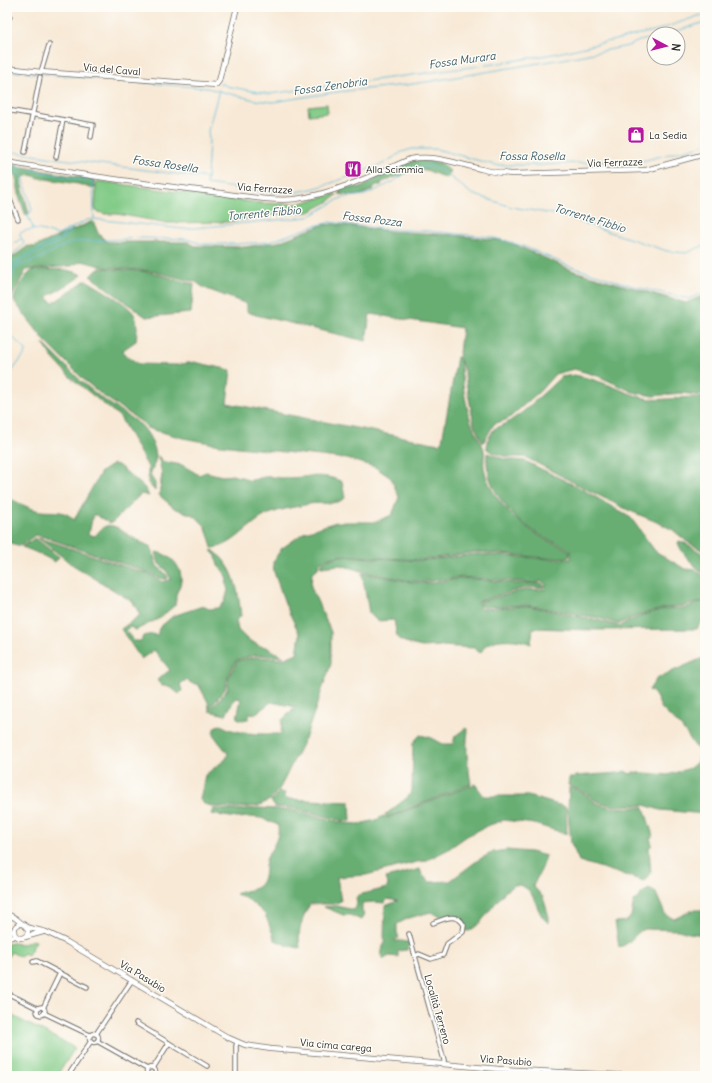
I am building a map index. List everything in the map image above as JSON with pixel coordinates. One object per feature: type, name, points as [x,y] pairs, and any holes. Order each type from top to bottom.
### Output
[{"type":"street","name":"Via del Caval","points":[[7,68],[40,74],[216,85],[219,81],[237,7]]},
{"type":"street","points":[[25,152],[40,74],[49,44]]},
{"type":"street","points":[[7,110],[93,125],[91,137]]},
{"type":"street","points":[[56,157],[63,120]]},
{"type":"street","name":"Via Ferrazze","points":[[7,162],[115,179],[278,200],[288,200],[330,191],[417,157],[436,158],[492,172],[512,174],[646,170],[705,154]]},
{"type":"street","points":[[7,200],[10,200],[18,219]]},
{"type":"street","name":"Via Pasubio","points":[[9,915],[25,926]]},
{"type":"street","name":"Via Pasubio","points":[[9,915],[15,928],[14,933],[16,936]]},
{"type":"street","points":[[416,958],[419,954],[431,959],[443,955],[447,944],[458,936],[463,929],[462,922],[456,917],[434,923]]},
{"type":"street","name":"Via Pasubio","points":[[15,928],[19,925],[25,926],[46,932],[67,942],[229,1038]]},
{"type":"street","points":[[25,926],[28,931],[25,937]]},
{"type":"street","points":[[7,935],[15,928]]},
{"type":"street","points":[[7,939],[16,936],[20,938],[31,934],[46,932]]},
{"type":"street","name":"Località Terreno","points":[[409,934],[444,1063]]},
{"type":"street","points":[[33,962],[37,961],[87,987]]},
{"type":"street","points":[[44,1013],[45,1010],[43,1008],[60,973]]},
{"type":"street","points":[[97,1041],[98,1037],[96,1034],[132,980]]},
{"type":"street","points":[[7,993],[37,1008],[43,1008]]},
{"type":"street","points":[[37,1008],[37,1012],[41,1015],[44,1013],[90,1035],[93,1033],[96,1034]]},
{"type":"street","points":[[136,1024],[207,1066]]},
{"type":"street","points":[[68,1076],[91,1041],[90,1035]]},
{"type":"street","name":"Via cima carega","points":[[229,1038],[245,1045],[271,1049],[444,1063]]},
{"type":"street","points":[[91,1041],[97,1041],[147,1069],[153,1068],[169,1043]]},
{"type":"street","points":[[236,1076],[237,1042]]},
{"type":"street","name":"Via Pasubio","points":[[444,1063],[499,1069],[638,1076]]},
{"type":"street","points":[[147,1069],[148,1076],[152,1076],[156,1075],[153,1068]]},
{"type":"street","points":[[700,1076],[705,1071]]},
{"type":"street","points":[[558,1072],[586,1076]]},
{"type":"green space","points":[[327,104],[328,113],[309,115],[308,106]]},
{"type":"green space","points":[[421,159],[441,163],[450,171],[446,178],[426,170],[418,169],[382,182],[381,185],[376,185],[372,190],[361,195],[352,196],[339,194],[340,188],[363,187],[380,174]]},
{"type":"green space","points":[[7,164],[92,178],[94,180],[95,187],[90,188],[78,184],[39,178],[31,175],[26,176],[22,178],[21,182],[29,214],[26,216],[20,199],[15,173],[7,171]]},
{"type":"green space","points":[[98,181],[260,203],[297,204],[335,194],[337,195],[328,202],[309,212],[270,215],[227,222],[168,223],[117,214],[105,214],[96,211],[96,185]]},
{"type":"green space","points":[[93,221],[98,233],[107,242],[188,242],[195,246],[245,247],[278,242],[322,225],[334,224],[388,231],[453,235],[507,241],[574,271],[686,303],[705,295],[705,396],[681,393],[653,396],[633,392],[598,376],[574,369],[555,374],[540,391],[508,419],[494,424],[483,443],[474,425],[464,371],[460,359],[464,391],[472,426],[483,447],[484,468],[493,491],[497,498],[513,516],[539,536],[565,549],[570,553],[569,557],[548,558],[477,552],[420,560],[341,555],[328,558],[320,562],[318,568],[312,573],[311,587],[331,632],[331,664],[306,736],[280,788],[270,800],[258,806],[236,808],[215,807],[204,804],[200,800],[205,775],[226,759],[228,754],[214,735],[213,732],[216,726],[221,725],[234,731],[250,733],[281,734],[282,720],[296,707],[271,702],[255,714],[250,713],[248,719],[242,720],[237,718],[241,699],[235,698],[226,715],[209,711],[227,690],[229,677],[237,661],[255,657],[283,659],[297,653],[300,635],[286,606],[274,572],[273,562],[281,549],[305,532],[336,522],[375,522],[392,515],[399,497],[391,478],[375,467],[347,459],[220,445],[183,438],[147,428],[143,423],[102,395],[84,380],[45,341],[14,301],[18,288],[24,279],[34,270],[65,270],[82,275],[48,296],[48,298],[53,303],[86,280],[121,302],[135,316],[137,325],[136,341],[123,350],[125,355],[139,364],[176,365],[194,362],[231,370],[227,403],[439,444],[442,441],[457,357],[460,357],[459,353],[462,328],[370,314],[366,341],[247,312],[247,304],[204,288],[196,282],[151,271],[104,267],[82,261],[71,266],[26,270],[10,300],[7,294],[7,261],[28,246],[34,247]]},
{"type":"green space","points":[[100,268],[149,272],[194,284],[191,313],[146,317],[90,276]]},
{"type":"green space","points":[[43,343],[82,382],[100,397],[144,428],[156,453],[156,459],[150,475],[155,483],[155,491],[148,483],[148,467],[120,417],[70,377],[51,356]]},
{"type":"green space","points":[[574,375],[650,399],[691,397],[705,398],[705,552],[686,541],[673,530],[628,510],[525,457],[508,457],[493,453],[487,449],[487,441],[494,429],[507,423],[524,411],[561,377]]},
{"type":"green space","points":[[487,453],[504,459],[525,461],[582,489],[631,518],[655,551],[685,569],[696,570],[705,577],[704,601],[684,606],[665,608],[639,615],[618,624],[598,618],[527,605],[480,606],[480,602],[524,590],[545,589],[546,584],[541,581],[536,583],[461,577],[432,581],[411,581],[369,573],[340,565],[321,567],[322,563],[329,559],[341,556],[420,561],[477,554],[548,559],[571,559],[571,553],[569,550],[533,531],[503,503],[490,480],[487,467]]},
{"type":"green space","points":[[158,456],[164,462],[182,465],[199,475],[206,472],[222,476],[233,475],[247,480],[264,477],[328,477],[342,482],[345,498],[337,502],[313,503],[274,512],[262,518],[234,539],[220,547],[212,548],[205,526],[195,516],[174,508],[159,495],[162,474]]},
{"type":"green space","points":[[113,464],[118,465],[144,487],[149,496],[141,494],[113,522],[109,523],[96,515],[93,515],[88,533],[95,536],[102,529],[110,525],[120,529],[129,536],[151,547],[157,566],[168,577],[167,579],[160,578],[142,570],[44,537],[35,535],[21,546],[7,542],[7,497],[39,511],[65,513],[74,520],[101,472]]},
{"type":"green space","points":[[35,538],[59,557],[55,562],[22,547]]},
{"type":"green space","points":[[38,538],[146,573],[163,582],[171,579],[166,570],[159,564],[156,552],[169,557],[176,563],[181,579],[176,595],[175,605],[160,618],[136,630],[130,627],[125,630],[134,641],[141,641],[143,636],[153,634],[157,636],[159,628],[173,616],[203,606],[209,609],[218,608],[222,605],[225,601],[228,590],[226,584],[227,579],[224,572],[218,566],[216,556],[211,551],[213,550],[231,571],[237,588],[241,616],[236,620],[238,630],[247,639],[284,657],[255,655],[236,660],[228,676],[225,689],[209,709],[208,702],[198,684],[193,684],[186,680],[180,684],[182,691],[179,694],[169,686],[162,686],[157,680],[170,670],[154,650],[141,659],[121,629],[140,615],[133,602],[73,565]]},
{"type":"green space","points":[[679,541],[705,555],[705,575],[686,556],[680,548],[678,543]]},
{"type":"green space","points":[[362,573],[411,582],[432,583],[461,578],[514,583],[541,583],[544,585],[544,587],[524,588],[479,601],[479,607],[481,609],[527,606],[619,626],[640,616],[665,609],[685,608],[705,601],[705,616],[697,629],[592,630],[533,628],[531,644],[515,640],[496,641],[486,645],[480,653],[474,648],[441,646],[422,647],[400,640],[397,637],[394,620],[377,621],[369,613]]},
{"type":"green space","points":[[705,657],[705,814],[660,810],[644,805],[613,806],[596,801],[586,793],[568,785],[569,778],[574,778],[575,776],[619,773],[625,771],[630,774],[634,772],[668,775],[690,768],[696,763],[700,753],[681,727],[661,708],[656,696],[649,690],[657,678]]},
{"type":"green space","points":[[466,728],[468,731],[467,751],[471,784],[388,817],[385,815],[408,797],[412,790],[413,743],[420,735],[429,737],[442,744],[453,744],[455,736]]},
{"type":"green space","points":[[475,784],[484,796],[528,796],[566,807],[567,834],[534,824],[504,820],[487,826],[467,836],[447,850],[425,861],[366,875],[337,877],[341,901],[334,904],[310,904],[301,925],[299,936],[300,948],[289,946],[275,940],[265,914],[249,900],[236,894],[258,887],[262,882],[266,860],[278,835],[278,825],[261,818],[237,818],[211,814],[213,809],[236,810],[259,808],[292,810],[344,823],[359,824],[376,820],[383,816],[388,818]]},
{"type":"green space","points":[[569,787],[585,794],[596,803],[613,808],[644,807],[653,836],[650,838],[652,845],[649,848],[651,874],[644,881],[579,861],[571,843],[568,812]]},
{"type":"green space","points":[[279,792],[285,793],[284,796],[287,799],[350,802],[351,821],[344,821],[292,808],[275,807],[271,801]]},
{"type":"green space","points":[[507,850],[531,852],[546,856],[533,886],[543,897],[549,917],[549,923],[540,913],[527,889],[522,886],[514,885],[501,896],[481,922],[469,931],[466,931],[464,922],[456,917],[439,916],[431,912],[409,918],[397,924],[399,938],[395,939],[395,941],[409,942],[410,945],[407,950],[398,951],[398,957],[389,956],[384,959],[381,956],[385,943],[385,906],[398,901],[387,899],[385,903],[362,903],[362,911],[364,915],[361,920],[350,915],[343,915],[324,907],[336,906],[354,910],[357,905],[356,898],[358,895],[387,888],[388,884],[386,878],[420,869],[422,875],[430,882],[450,881],[478,860],[493,852]]},
{"type":"green space","points":[[649,889],[655,891],[665,914],[674,919],[693,910],[705,910],[705,935],[678,930],[644,929],[626,944],[619,947],[615,922],[627,921],[631,916],[634,900],[638,899],[642,893]]},
{"type":"green space","points":[[32,940],[36,941],[28,955],[24,953],[21,957],[11,952],[7,958],[7,944],[24,944]]},
{"type":"green space","points":[[7,1013],[75,1048],[57,1076],[7,1076]]},
{"type":"waterway","name":"Fossa Murara","points":[[220,86],[221,83],[226,86],[269,94],[494,64],[553,54],[624,38],[661,29],[705,15]]},
{"type":"waterway","name":"Fossa Zenobria","points":[[686,28],[705,22]]},
{"type":"waterway","name":"Fossa Zenobria","points":[[43,74],[207,88],[255,100],[273,102],[336,92],[406,85],[438,80],[563,59],[628,46],[646,40]]},
{"type":"waterway","name":"Fossa Zenobria","points":[[7,71],[38,74]]},
{"type":"waterway","name":"Fossa Murara","points":[[207,178],[208,131],[219,90]]},
{"type":"waterway","name":"Fossa Rosella","points":[[364,171],[383,164],[402,152],[412,149],[436,149],[495,165],[541,165],[642,161],[705,145]]},
{"type":"waterway","name":"Fossa Rosella","points":[[7,151],[207,178],[206,184],[285,193],[312,189],[361,172]]},
{"type":"waterway","points":[[7,165],[93,182],[94,218]]},
{"type":"waterway","name":"Torrente Fibbio","points":[[7,248],[22,238],[20,233],[25,231],[39,230],[58,235],[87,220],[94,219],[183,229],[308,217],[341,198],[365,195],[393,182],[413,168],[431,166],[453,179],[472,194],[512,207],[559,215],[667,251],[686,253],[705,245]]},
{"type":"waterway","points":[[7,170],[19,173],[23,176],[32,210],[27,214],[33,228]]},
{"type":"waterway","name":"Fossa Pozza","points":[[7,295],[12,276],[17,267],[38,259],[72,242],[140,238],[186,239],[202,244],[269,242],[314,226],[331,222],[379,229],[429,231],[491,237],[523,246],[569,266],[633,286],[689,299],[705,292]]},
{"type":"waterway","points":[[7,270],[67,237],[72,228]]},
{"type":"waterway","points":[[7,266],[63,236],[67,230]]},
{"type":"waterway","name":"Torrente Fibbio","points":[[7,257],[21,247],[24,242],[22,239]]},
{"type":"waterway","name":"Fossa Pozza","points":[[7,332],[27,351],[7,378]]},
{"type":"place","name":"La Sedia","points":[[636,135]]},
{"type":"place","name":"Alla Scimmia","points":[[353,169]]}]
